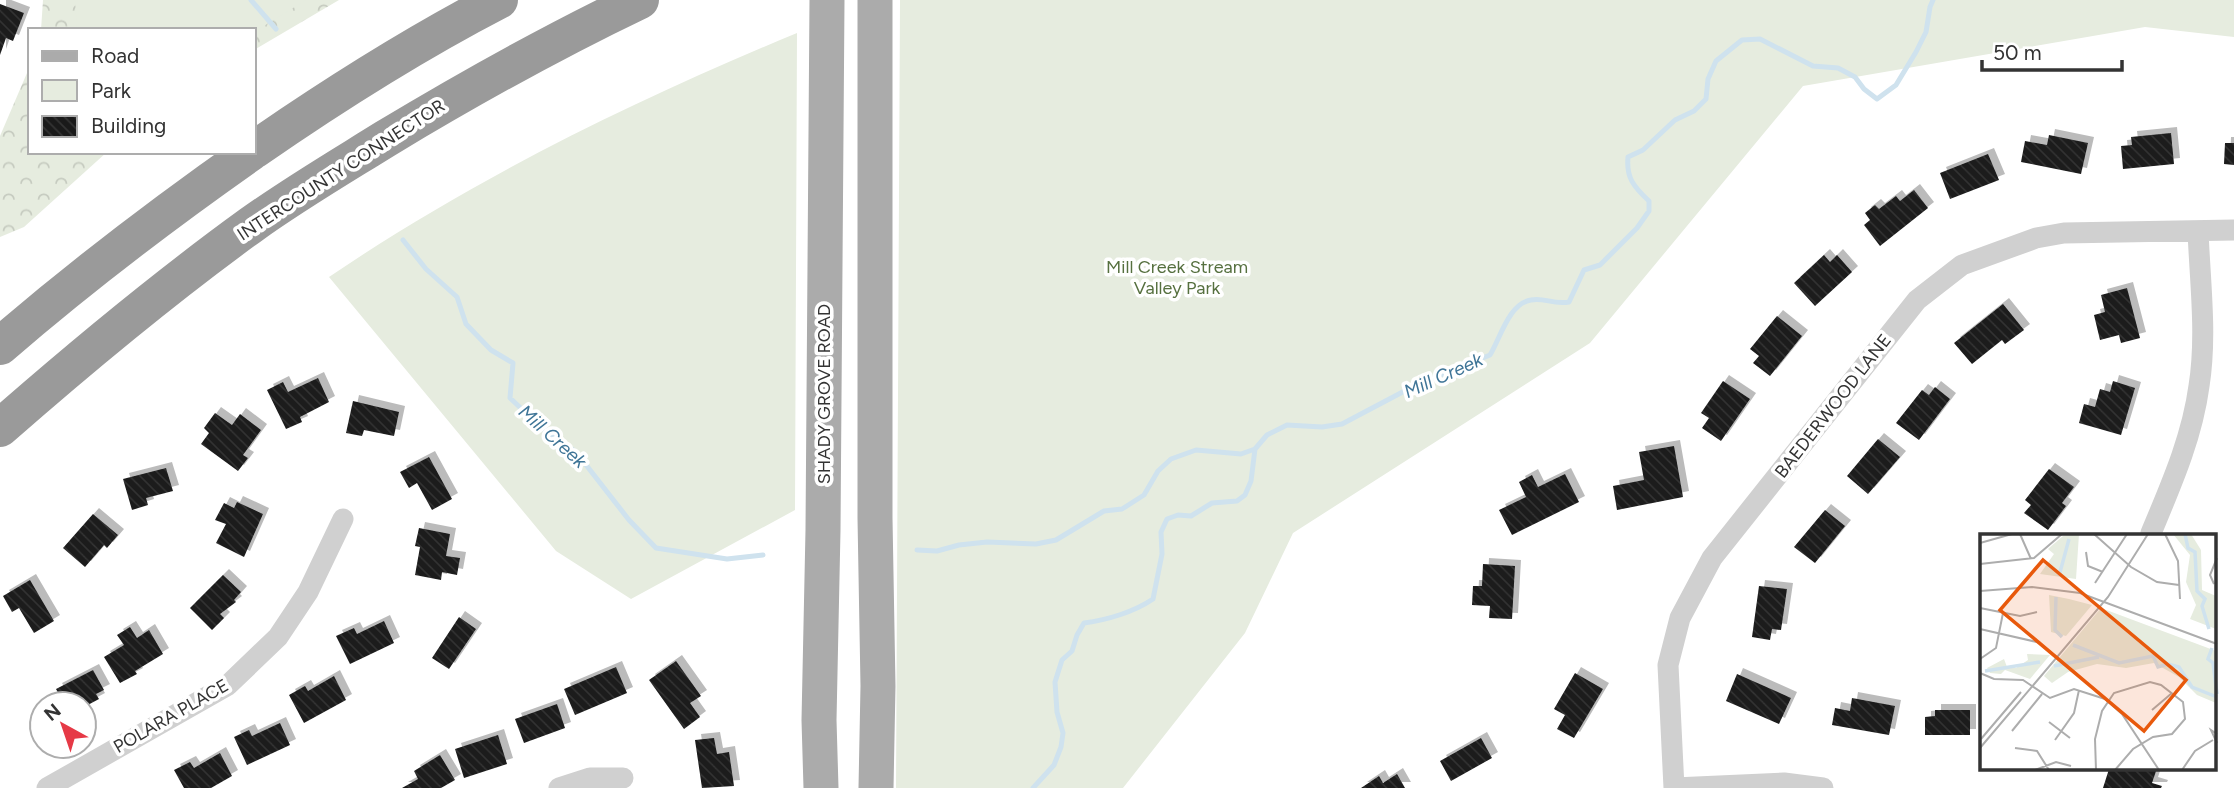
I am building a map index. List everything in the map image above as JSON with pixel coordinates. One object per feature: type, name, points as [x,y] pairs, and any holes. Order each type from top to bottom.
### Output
[{"type":"highway","points":[[256,148],[313,109],[499,0]]},
{"type":"highway","name":"INTERCOUNTY CONNECTOR","points":[[0,428],[185,276],[252,225],[323,177],[472,87],[640,0]]},
{"type":"highway","points":[[0,346],[173,206],[248,154]]},
{"type":"main road","name":"SHADY GROVE ROAD","points":[[821,788],[819,720],[824,502],[827,0]]},
{"type":"main road","points":[[875,0],[875,518],[878,686],[876,788]]},
{"type":"street","name":"BAEDERWOOD LANE","points":[[1674,788],[1668,665],[1680,618],[1712,558],[1917,300],[1962,265],[2036,238],[2064,233],[2234,230]]},
{"type":"street","points":[[2151,533],[2180,464],[2199,386],[2202,317],[2198,231]]},
{"type":"street","name":"POLARA PLACE","points":[[49,788],[228,685],[278,637],[308,592],[343,519]]},
{"type":"street","points":[[559,788],[590,778],[623,778]]},
{"type":"street","points":[[1674,788],[1784,783],[1823,788]]},
{"type":"green space","points":[[43,0],[339,0],[256,49],[256,28],[41,28]]},
{"type":"green space","points":[[75,0],[306,0],[256,31],[256,28],[77,28]]},
{"type":"green space","name":"Mill Creek Stream Valley Park","points":[[900,0],[2234,0],[2234,37],[2145,27],[1803,86],[1590,343],[1293,533],[1245,633],[1123,788],[896,788]]},
{"type":"green space","points":[[797,33],[795,510],[631,599],[556,551],[329,277],[441,207],[557,143],[676,85]]},
{"type":"green space","points":[[28,71],[28,154],[105,154],[24,227],[0,237],[0,136]]},
{"type":"building","points":[[0,4],[24,13],[13,41],[6,38],[0,55]]},
{"type":"building","points":[[2171,133],[2174,164],[2123,169],[2121,146],[2132,145],[2131,137]]},
{"type":"building","points":[[2049,135],[2088,143],[2081,174],[2021,162],[2025,141],[2047,145]]},
{"type":"building","points":[[2225,143],[2234,143],[2234,165],[2224,164]]},
{"type":"building","points":[[1988,154],[1999,180],[1950,199],[1940,173]]},
{"type":"building","points":[[1914,190],[1928,208],[1880,246],[1864,225],[1870,220],[1865,213],[1875,205],[1879,209],[1896,196],[1900,201]]},
{"type":"building","points":[[1824,255],[1830,262],[1837,255],[1852,272],[1815,306],[1794,283]]},
{"type":"building","points":[[2127,288],[2140,338],[2121,343],[2119,335],[2100,340],[2094,315],[2105,312],[2101,295]]},
{"type":"building","points":[[2003,304],[2024,330],[2005,344],[2002,340],[1972,364],[1954,343]]},
{"type":"building","points":[[1777,316],[1802,336],[1770,376],[1753,363],[1759,356],[1750,349]]},
{"type":"building","points":[[318,378],[329,402],[300,417],[302,422],[286,429],[267,390],[283,382],[288,392]]},
{"type":"building","points":[[1723,381],[1750,399],[1721,441],[1702,428],[1709,418],[1701,413]]},
{"type":"building","points":[[2113,381],[2135,388],[2121,435],[2079,423],[2084,404],[2095,407],[2100,389],[2110,392]]},
{"type":"building","points":[[1935,387],[1950,399],[1919,440],[1896,423],[1922,390],[1929,395]]},
{"type":"building","points":[[353,401],[399,412],[394,436],[364,430],[362,436],[346,433]]},
{"type":"building","points":[[215,413],[232,425],[240,414],[261,430],[243,455],[248,458],[238,471],[201,444],[209,433],[204,428]]},
{"type":"building","points":[[1878,439],[1900,457],[1868,494],[1847,476]]},
{"type":"building","points":[[1674,446],[1683,497],[1617,510],[1613,486],[1644,480],[1639,452]]},
{"type":"building","points":[[429,457],[452,499],[432,510],[417,483],[409,488],[400,472]]},
{"type":"building","points":[[166,468],[173,491],[146,498],[148,505],[132,510],[123,479]]},
{"type":"building","points":[[2049,469],[2074,487],[2062,503],[2066,506],[2048,530],[2024,513],[2031,505],[2025,500]]},
{"type":"building","points":[[1565,474],[1579,502],[1512,535],[1499,510],[1526,497],[1519,482],[1532,475],[1538,487]]},
{"type":"building","points":[[237,502],[263,514],[244,557],[216,543],[226,524],[215,520],[224,503],[234,508]]},
{"type":"building","points":[[1825,510],[1845,526],[1815,563],[1794,547]]},
{"type":"building","points":[[93,514],[118,535],[107,548],[104,545],[85,567],[63,548]]},
{"type":"building","points":[[419,528],[450,534],[446,556],[460,558],[457,575],[442,572],[441,580],[415,575],[420,547],[415,546]]},
{"type":"building","points":[[1483,564],[1515,566],[1512,619],[1489,618],[1490,606],[1472,605],[1473,586],[1482,586]]},
{"type":"building","points":[[223,575],[241,592],[234,600],[236,602],[220,614],[224,618],[212,630],[190,608]]},
{"type":"building","points":[[30,580],[54,621],[34,633],[19,608],[12,612],[3,596]]},
{"type":"building","points":[[1759,586],[1787,589],[1781,630],[1772,629],[1770,640],[1752,637]]},
{"type":"building","points":[[459,617],[476,629],[449,669],[432,658]]},
{"type":"building","points":[[384,621],[394,643],[350,664],[336,636],[354,628],[357,634]]},
{"type":"building","points":[[130,627],[137,638],[149,630],[163,654],[120,683],[104,657],[124,645],[117,635]]},
{"type":"building","points":[[676,661],[701,696],[690,703],[700,717],[684,729],[649,680]]},
{"type":"building","points":[[616,667],[627,693],[575,715],[564,689]]},
{"type":"building","points":[[93,670],[104,690],[98,693],[98,690],[56,689]]},
{"type":"building","points":[[1575,673],[1603,689],[1574,738],[1557,729],[1565,715],[1554,709]]},
{"type":"building","points":[[1737,674],[1791,698],[1779,724],[1726,701]]},
{"type":"building","points":[[334,676],[346,700],[304,723],[289,695],[305,686],[308,691]]},
{"type":"building","points":[[1852,698],[1895,706],[1889,735],[1832,725],[1835,708],[1850,711]]},
{"type":"building","points":[[557,704],[565,728],[524,743],[515,719]]},
{"type":"building","points":[[1935,710],[1970,710],[1970,735],[1925,735],[1925,717],[1935,716]]},
{"type":"building","points":[[280,723],[290,745],[247,765],[234,737],[249,730],[252,736]]},
{"type":"building","points":[[498,735],[507,764],[464,778],[455,749]]},
{"type":"building","points":[[714,738],[717,754],[729,752],[734,786],[702,788],[695,740]]},
{"type":"building","points":[[1481,738],[1492,758],[1451,781],[1440,761]]},
{"type":"building","points":[[220,753],[232,776],[211,788],[184,788],[174,770],[190,762],[194,768]]},
{"type":"building","points":[[440,755],[455,780],[441,788],[402,788],[418,779],[414,771]]},
{"type":"building","points":[[2109,770],[2156,771],[2152,783],[2162,786],[2161,788],[2103,788]]},
{"type":"building","points":[[1397,774],[1405,788],[1361,788],[1379,776],[1383,783]]},
{"type":"waterway","name":"Mill Creek","points":[[251,0],[276,29]]},
{"type":"waterway","name":"Mill Creek","points":[[917,550],[937,551],[987,542],[1036,544],[1056,540],[1104,511],[1122,509],[1144,495],[1158,471],[1171,459],[1196,450],[1241,454],[1255,449],[1267,435],[1287,425],[1322,427],[1342,424],[1414,386],[1490,355],[1517,308],[1536,299],[1569,302],[1584,270],[1600,265],[1637,228],[1649,211],[1649,201],[1632,182],[1628,171],[1628,157],[1643,150],[1675,120],[1694,111],[1706,99],[1708,79],[1716,61],[1742,40],[1760,39],[1813,66],[1838,68],[1855,77],[1864,89],[1877,99],[1896,85],[1916,52],[1926,32],[1933,0]]},
{"type":"waterway","name":"Mill Creek","points":[[403,240],[426,269],[457,297],[466,324],[491,350],[513,363],[510,398],[542,428],[576,452],[629,520],[656,548],[727,559],[763,555]]},
{"type":"waterway","points":[[1033,788],[1054,765],[1061,747],[1063,733],[1057,712],[1055,682],[1062,660],[1072,651],[1084,623],[1120,615],[1153,599],[1162,554],[1161,532],[1167,519],[1178,515],[1191,516],[1212,503],[1237,501],[1245,495],[1251,481],[1255,449]]}]
